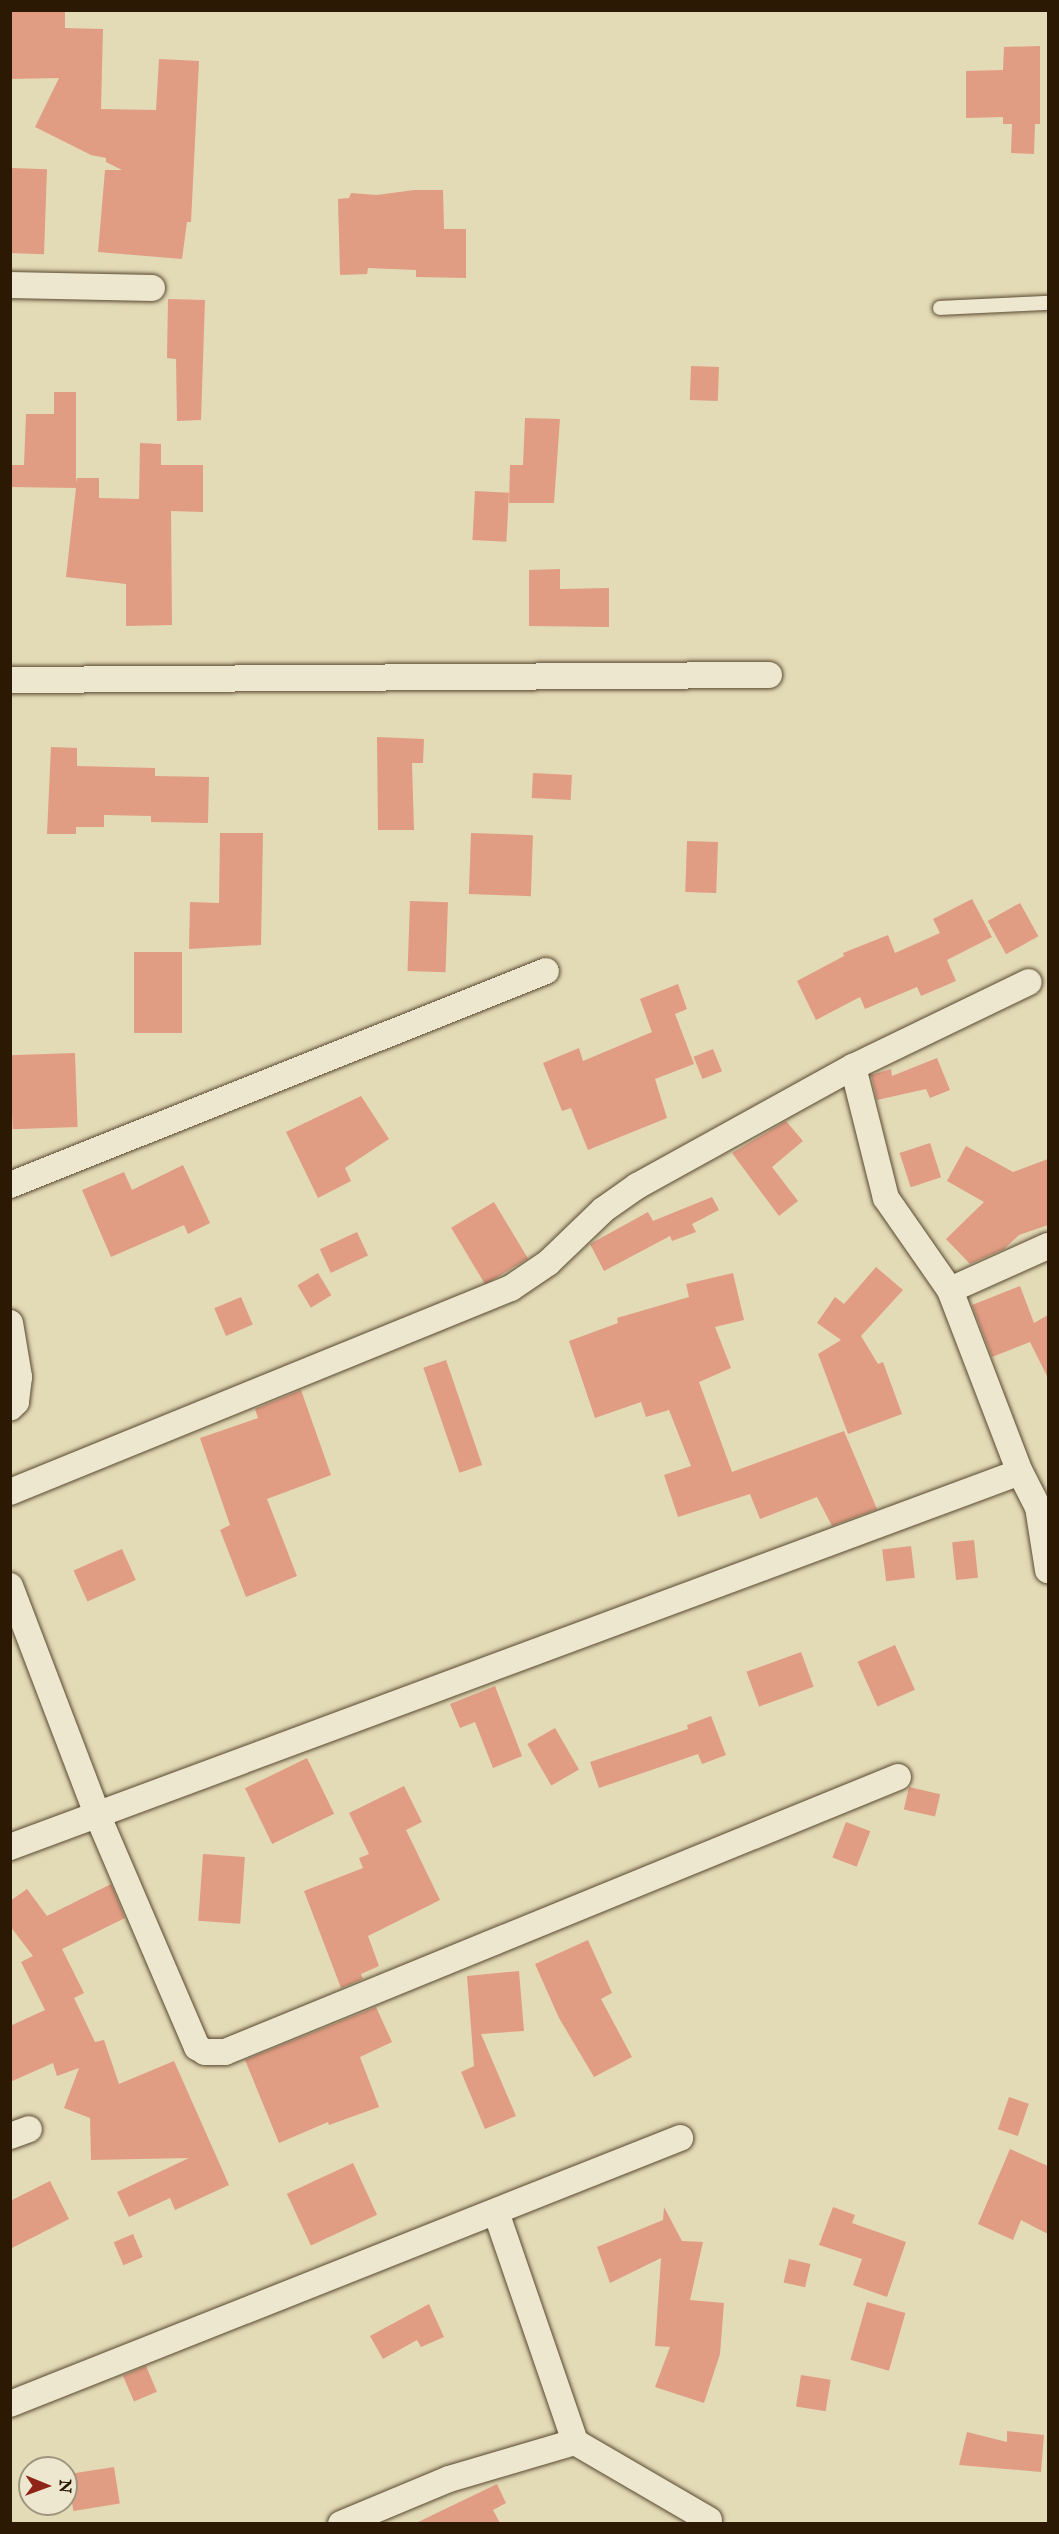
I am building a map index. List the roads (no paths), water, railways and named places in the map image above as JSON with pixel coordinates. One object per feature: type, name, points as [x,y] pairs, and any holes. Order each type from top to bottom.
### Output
[{"type":"street","points":[[10,285],[152,288]]},
{"type":"street","points":[[10,680],[769,675]]},
{"type":"street","points":[[10,1185],[546,971]]},
{"type":"street","points":[[10,1492],[511,1288],[548,1263],[603,1210],[637,1186],[853,1067],[1029,982]]},
{"type":"street","points":[[853,1067],[886,1198],[950,1290],[1020,1472],[1043,1505],[1048,1570]]},
{"type":"street","points":[[950,1290],[1048,1246]]},
{"type":"street","points":[[10,1323],[19,1377],[16,1402],[10,1407]]},
{"type":"street","points":[[10,1847],[1020,1472]]},
{"type":"street","points":[[10,1586],[97,1814],[197,2048],[215,2054],[898,1777]]},
{"type":"street","points":[[10,2404],[680,2138]]},
{"type":"street","points":[[496,2212],[575,2442],[709,2520]]},
{"type":"street","points":[[340,2523],[449,2479],[575,2442]]},
{"type":"lane","points":[[940,308],[1048,303]]}]
